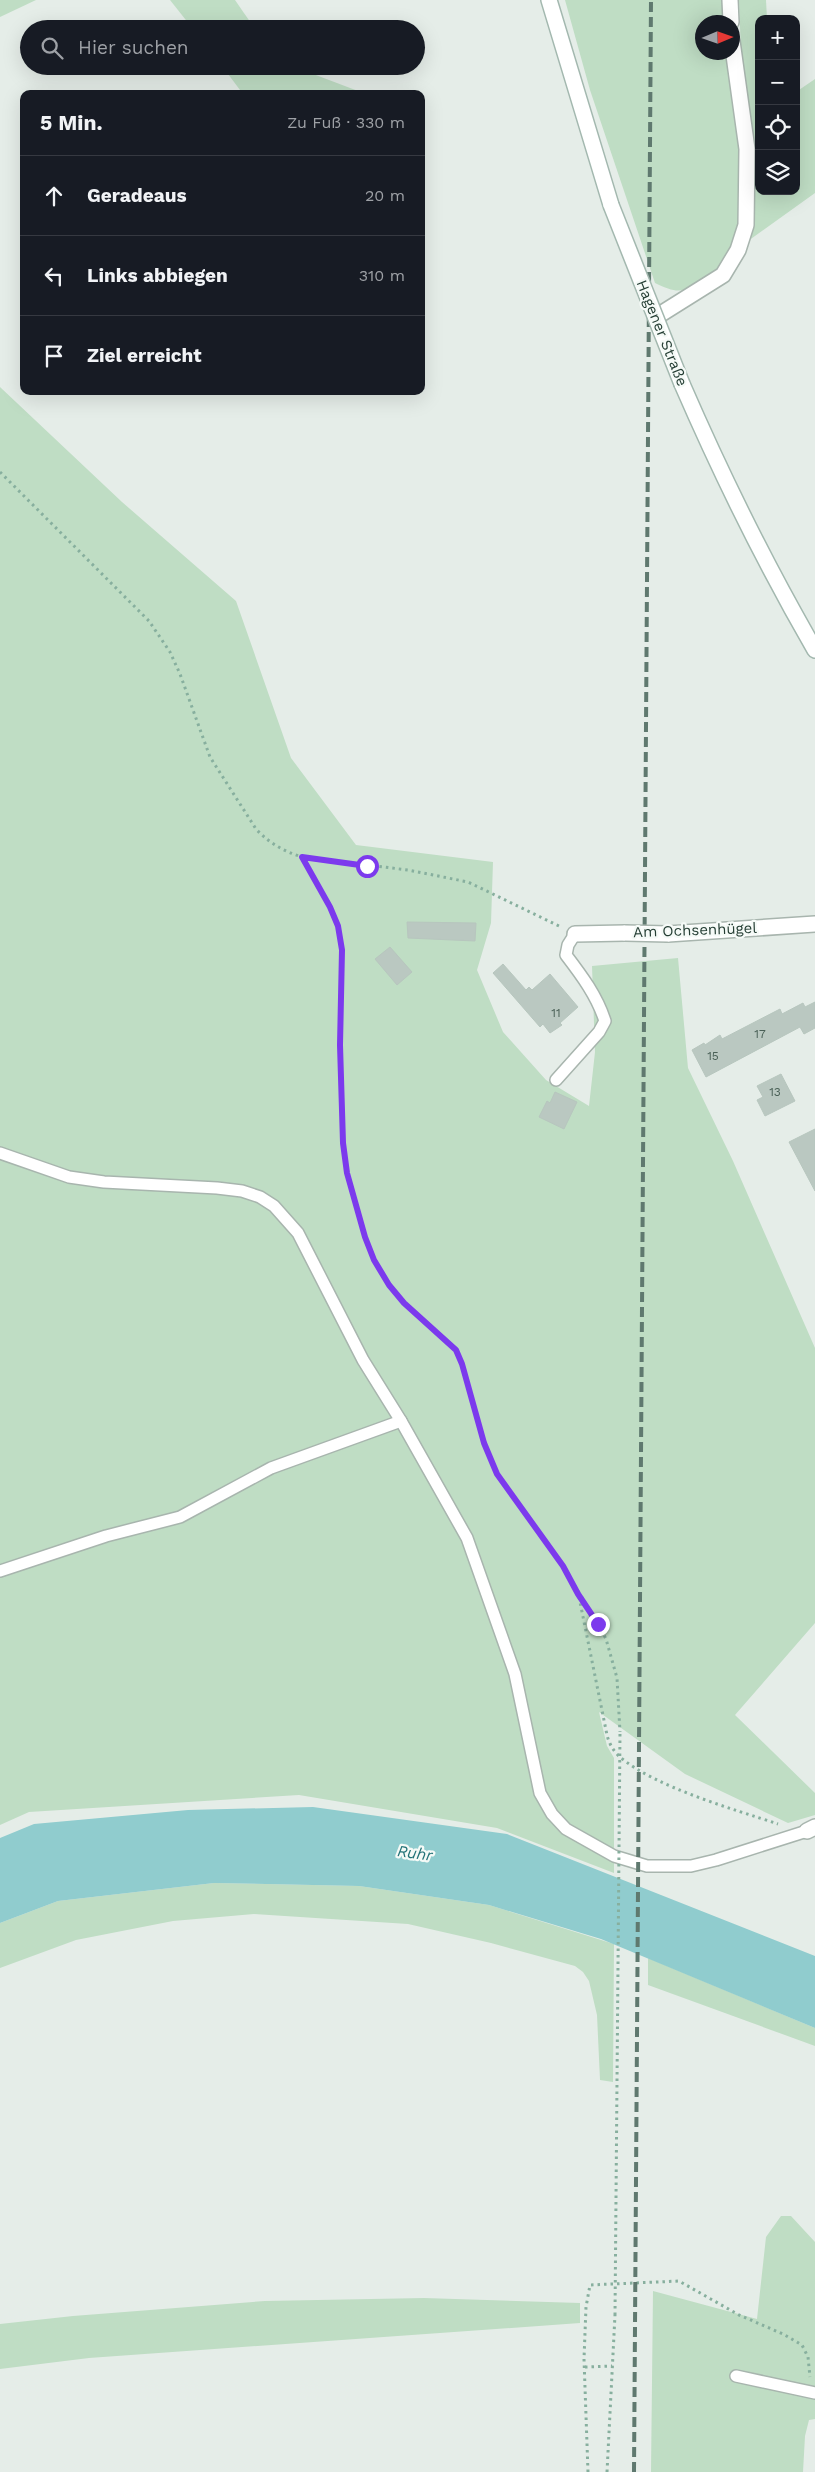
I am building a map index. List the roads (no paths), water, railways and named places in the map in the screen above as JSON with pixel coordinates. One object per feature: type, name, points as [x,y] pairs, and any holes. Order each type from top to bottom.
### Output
[{"type":"main road","name":"Hagener Straße","points":[[549,0],[611,205],[682,384],[726,484],[777,584],[815,650]]},
{"type":"main road","points":[[730,0],[731,15]]},
{"type":"main road","points":[[656,317],[723,275],[738,250],[746,225],[747,149],[735,60]]},
{"type":"main road","name":"Am Ochsenhügel","points":[[575,934],[625,932],[668,934],[815,924]]},
{"type":"lane","points":[[556,1080],[599,1032],[605,1021],[589,985],[566,955],[568,945],[575,934]]},
{"type":"lane","points":[[0,1153],[69,1177],[104,1182],[225,1189],[260,1197],[274,1206],[298,1233],[363,1360],[401,1421],[467,1538],[515,1674],[540,1793],[552,1814],[566,1828],[614,1856],[647,1866],[690,1866],[716,1860],[811,1829]]},
{"type":"lane","points":[[0,1571],[106,1536],[180,1517],[272,1468],[401,1421]]},
{"type":"lane","points":[[736,2376],[813,2393]]},
{"type":"water","name":"Ruhr","points":[[313,1807],[507,1834],[815,1956],[815,2028],[601,1939],[489,1905],[359,1886],[214,1883],[58,1901],[0,1923],[0,1838],[34,1824],[188,1810]]},
{"type":"railway","points":[[634,2472],[651,0]]}]
